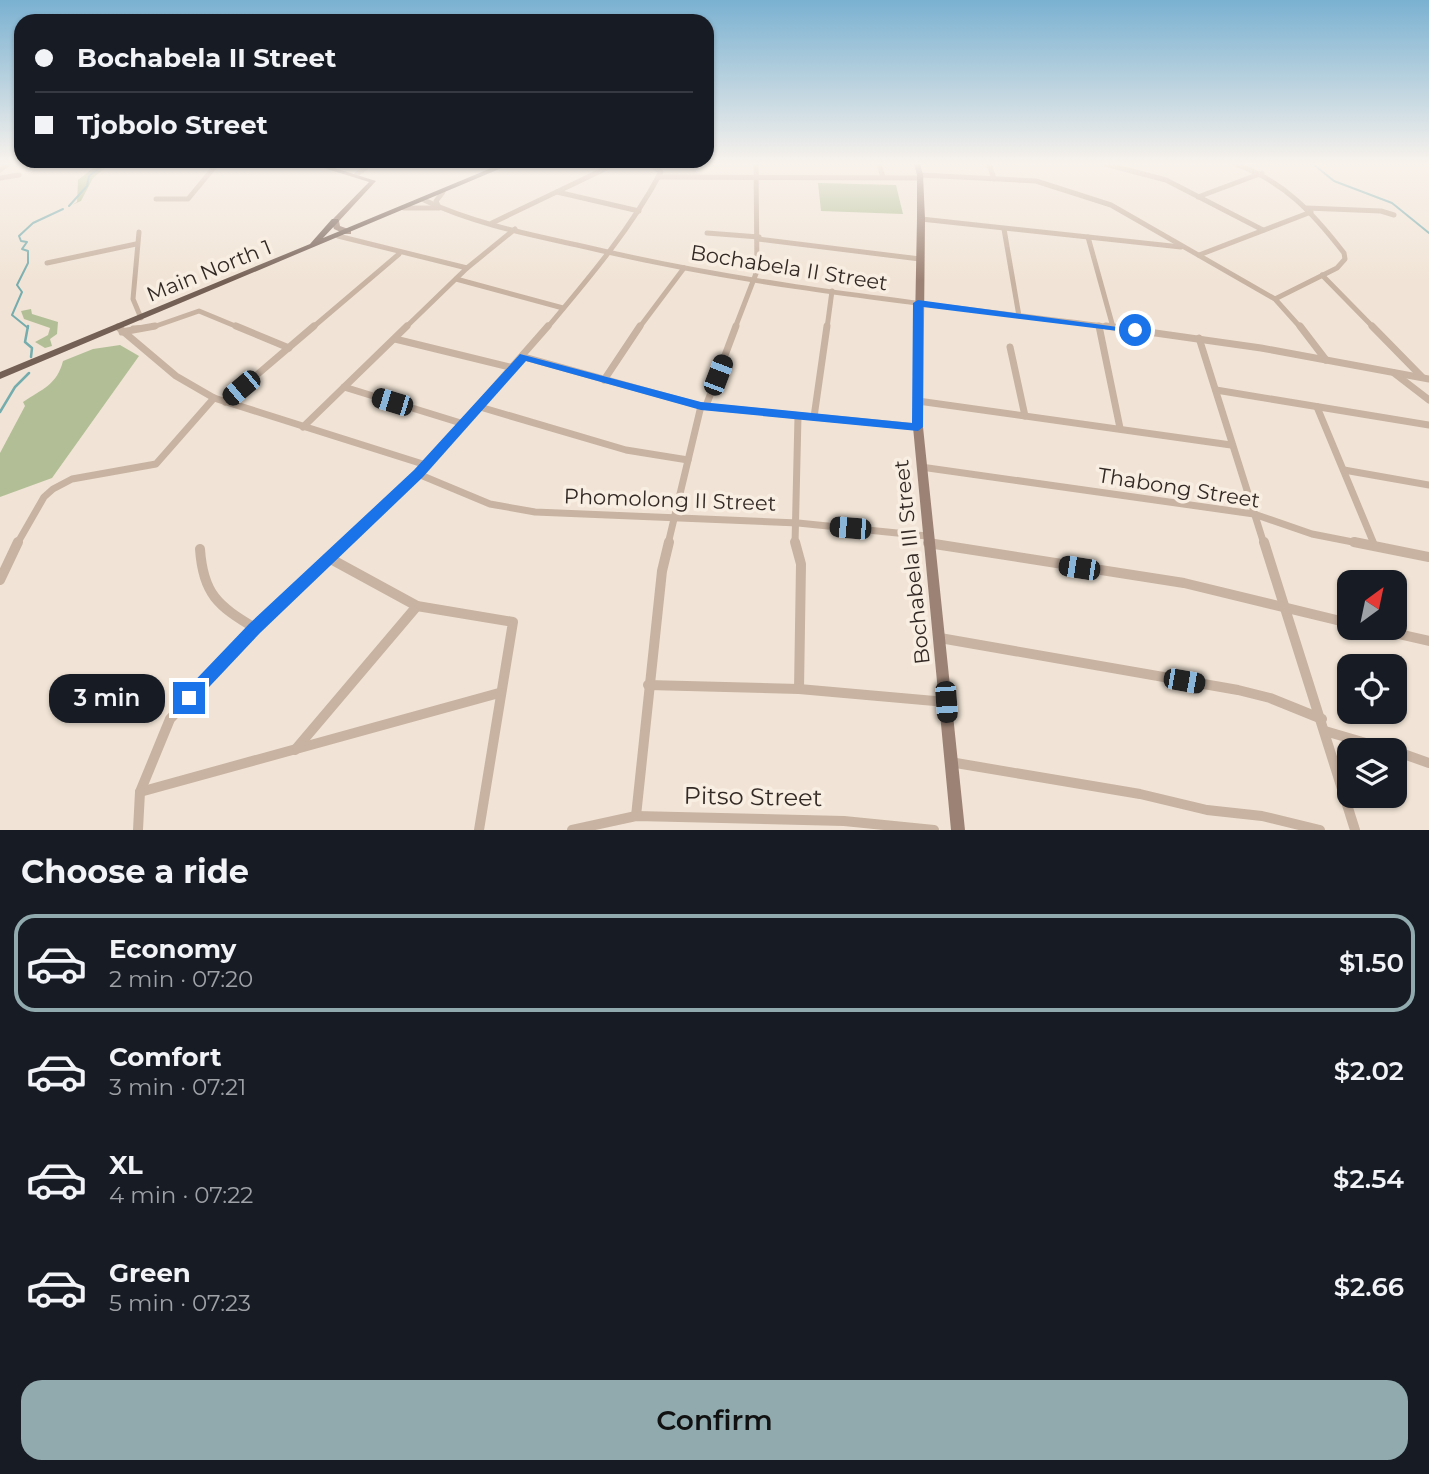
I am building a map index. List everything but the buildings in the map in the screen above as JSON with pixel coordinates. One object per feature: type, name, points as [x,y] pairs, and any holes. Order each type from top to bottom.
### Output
[{"type":"main road","name":"Main North 1","points":[[0,376],[120,330],[141,318],[417,203]]},
{"type":"main road","points":[[307,249],[335,221]]},
{"type":"street","points":[[348,232],[337,228],[335,221],[352,203]]},
{"type":"street","name":"Bochabela II Street","points":[[429,203],[492,223],[610,253],[752,281],[1199,338],[1426,378]]},
{"type":"street","points":[[437,203],[439,208]]},
{"type":"street","points":[[492,223],[534,203]]},
{"type":"street","points":[[603,203],[639,211]]},
{"type":"street","points":[[138,830],[140,792],[170,719],[255,628],[418,474],[480,407],[610,253],[644,203]]},
{"type":"street","points":[[636,816],[662,572],[703,406],[757,271],[759,238],[757,203]]},
{"type":"street","name":"Bochabela III Street","points":[[920,203],[918,427],[946,702],[949,761],[958,830]]},
{"type":"street","points":[[1105,203],[1275,299],[1314,341],[1326,360]]},
{"type":"street","points":[[1209,203],[1263,230]]},
{"type":"street","points":[[1275,299],[1337,268],[1346,259],[1301,203]]},
{"type":"street","name":"Bochabela II Street","points":[[404,208],[439,208]]},
{"type":"street","points":[[1199,255],[1309,210],[1381,211],[1394,215]]},
{"type":"street","points":[[921,219],[1184,247]]},
{"type":"street","points":[[303,427],[467,268],[515,229]]},
{"type":"street","points":[[1004,229],[1019,316]]},
{"type":"street","points":[[139,232],[133,299],[141,318]]},
{"type":"street","points":[[707,233],[920,259]]},
{"type":"street","points":[[338,236],[399,254],[467,268]]},
{"type":"street","points":[[1088,237],[1113,327]]},
{"type":"street","points":[[47,263],[136,244]]},
{"type":"street","points":[[225,402],[399,254]]},
{"type":"street","points":[[604,380],[658,300],[684,268]]},
{"type":"street","points":[[1322,275],[1426,378]]},
{"type":"street","points":[[456,279],[563,308]]},
{"type":"street","points":[[814,417],[832,292]]},
{"type":"street","points":[[120,330],[153,327],[199,311],[289,348]]},
{"type":"street","points":[[1099,326],[1120,428]]},
{"type":"street","points":[[120,330],[176,376],[214,398],[426,465]]},
{"type":"street","points":[[1199,338],[1355,830]]},
{"type":"street","points":[[395,339],[514,368]]},
{"type":"street","points":[[1010,347],[1025,416]]},
{"type":"street","points":[[524,357],[703,406],[918,427]]},
{"type":"street","points":[[1393,372],[1429,400]]},
{"type":"street","points":[[344,387],[464,424]]},
{"type":"street","points":[[1216,390],[1429,425]]},
{"type":"street","points":[[0,580],[44,497],[53,489],[72,479],[156,464],[214,398]]},
{"type":"street","points":[[918,401],[1231,445]]},
{"type":"street","points":[[480,407],[626,450],[688,460]]},
{"type":"street","points":[[1317,407],[1374,544]]},
{"type":"street","points":[[798,416],[798,523],[793,537],[801,564],[799,689]]},
{"type":"street","name":"Thabong Street","points":[[921,467],[1254,514],[1312,534],[1374,544],[1429,557]]},
{"type":"street","points":[[1344,470],[1429,485]]},
{"type":"street","name":"Phomolong II Street","points":[[418,474],[491,504],[535,512],[798,523],[928,539],[1184,583],[1337,620]]},
{"type":"street","points":[[201,550],[201,569],[206,586],[217,606],[255,628]]},
{"type":"street","points":[[330,558],[417,606],[513,622],[499,692],[479,830]]},
{"type":"street","points":[[294,751],[417,606]]},
{"type":"street","points":[[1407,636],[1429,641]]},
{"type":"street","points":[[940,638],[1238,691],[1270,698],[1322,719]]},
{"type":"street","points":[[648,685],[799,689],[946,702]]},
{"type":"street","points":[[140,792],[499,692]]},
{"type":"street","points":[[1325,731],[1349,738]]},
{"type":"street","points":[[1407,755],[1429,763]]},
{"type":"street","points":[[949,761],[1140,794],[1207,810],[1262,817],[1320,830]]},
{"type":"street","name":"Pitso Street","points":[[572,830],[594,828],[636,816],[800,824],[882,822],[934,830]]},
{"type":"green space","points":[[820,203],[900,203],[903,214],[821,211]]},
{"type":"green space","points":[[31,309],[32,314],[58,322],[57,334],[50,339],[52,346],[45,348],[35,342],[48,335],[50,328],[24,319],[21,311]]},
{"type":"green space","points":[[120,345],[139,356],[52,478],[0,497],[0,453],[25,406],[23,402],[53,381],[63,361],[93,349]]},
{"type":"waterway","points":[[69,206],[72,203]]},
{"type":"waterway","points":[[1391,203],[1429,233]]},
{"type":"waterway","points":[[28,328],[12,315],[22,292],[17,285],[28,263],[28,251],[22,249],[27,242],[21,241],[19,236],[33,223],[63,209]]},
{"type":"waterway","points":[[28,328],[25,342],[32,348],[31,357]]},
{"type":"waterway","points":[[0,412],[15,387],[29,373]]},
{"type":"route","points":[[189,698],[255,628],[418,474],[524,357],[554,363],[604,380],[701,406],[918,427],[918,303],[1135,330]]}]
